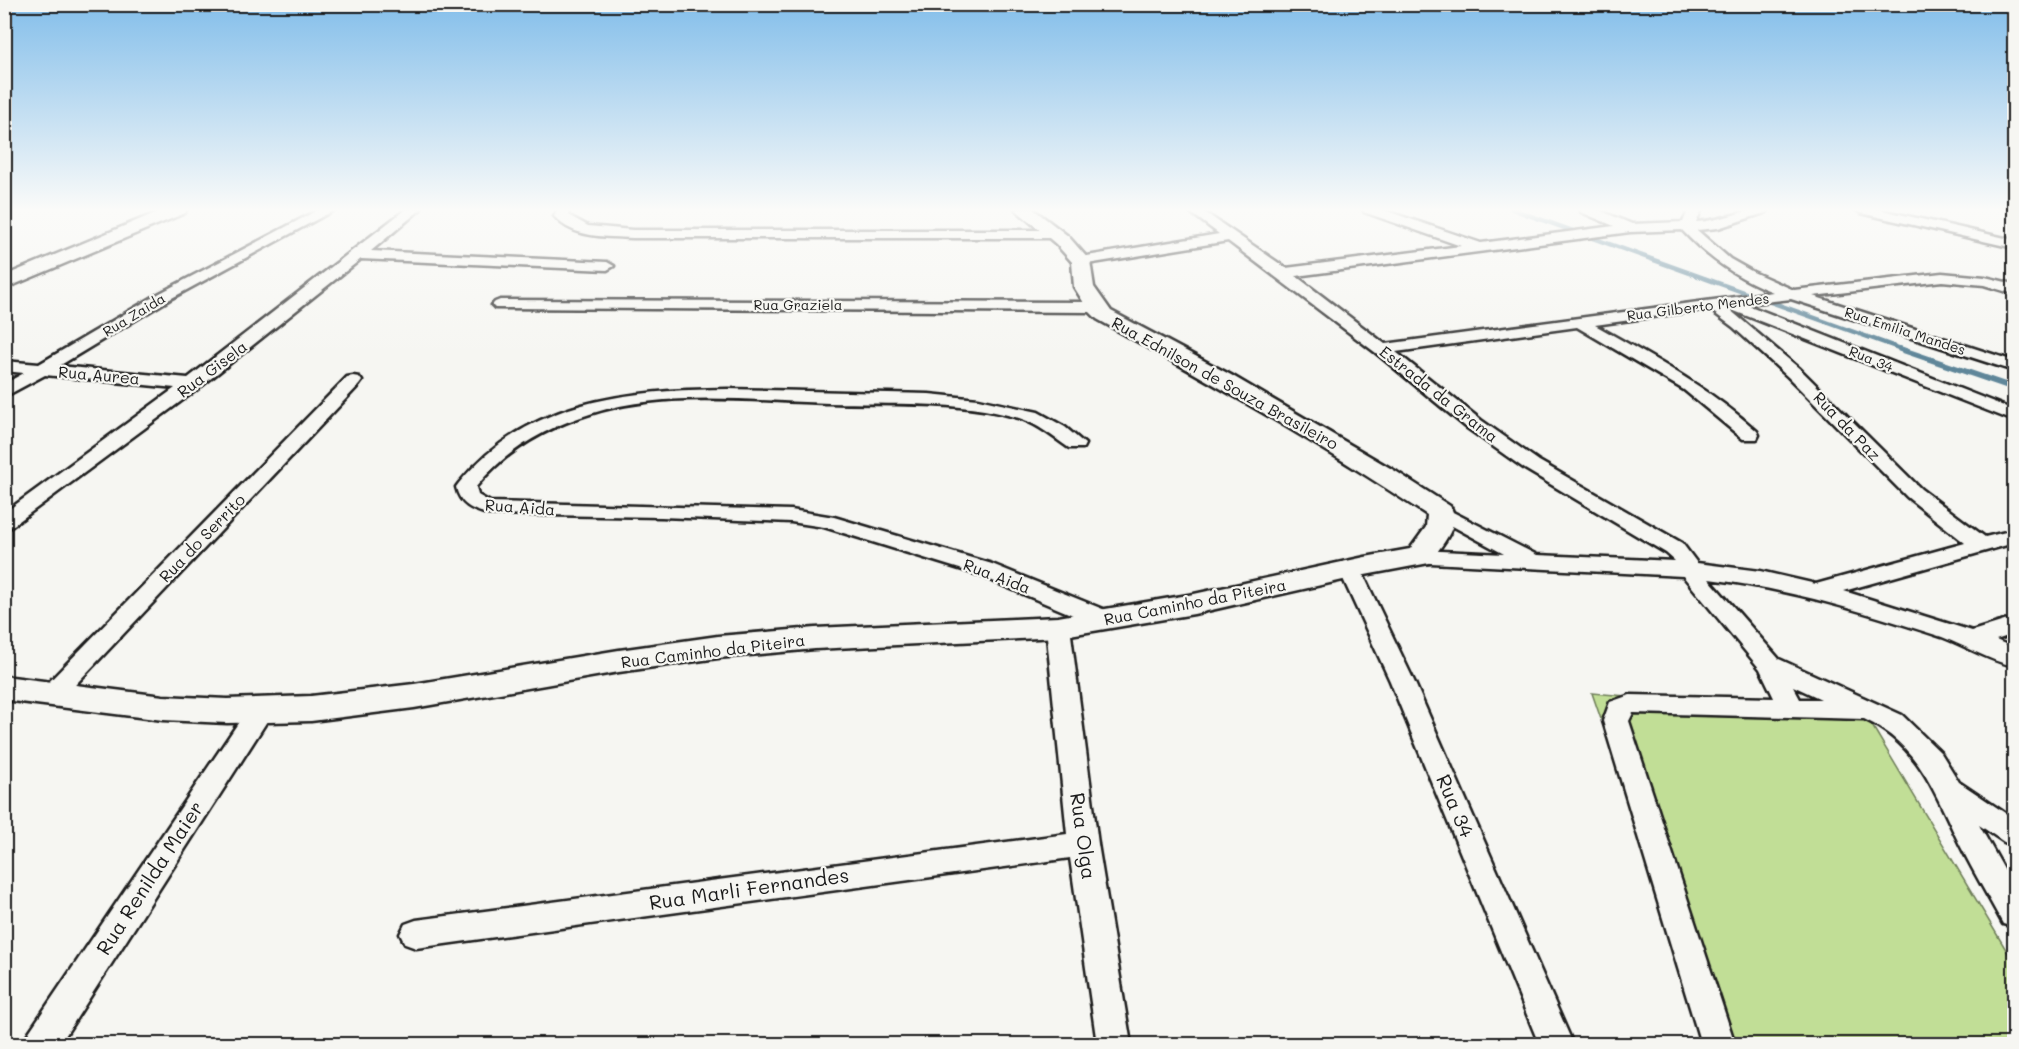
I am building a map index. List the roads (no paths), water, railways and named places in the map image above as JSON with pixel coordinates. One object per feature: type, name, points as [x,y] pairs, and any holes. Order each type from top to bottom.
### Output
[{"type":"street","points":[[4,284],[63,258]]},
{"type":"street","name":"Rua Zaida","points":[[4,392],[165,296],[237,258]]},
{"type":"street","name":"Rua Gisela","points":[[4,523],[193,384],[354,258]]},
{"type":"street","points":[[425,258],[607,266]]},
{"type":"street","points":[[1078,258],[1081,261],[1099,258]]},
{"type":"street","name":"Estrada da Grama","points":[[1262,258],[1382,349],[1474,424],[1532,465],[1674,548],[1770,665]]},
{"type":"street","points":[[1283,273],[1402,258]]},
{"type":"street","name":"Rua Emilia Mandes","points":[[1721,258],[1749,275],[1796,295],[2014,366]]},
{"type":"street","name":"Rua Ednilson de Souza Brasileiro","points":[[1081,261],[1084,287],[1096,307],[1120,326],[1223,380],[1388,477],[1432,535]]},
{"type":"street","name":"Rua Gilberto Mendes","points":[[1382,349],[1720,303],[1942,277],[1985,281],[2014,289]]},
{"type":"street","name":"Rua 34","points":[[1720,303],[2014,416]]},
{"type":"street","name":"Rua da Paz","points":[[1720,303],[1739,324],[1794,373],[1906,486],[1983,546]]},
{"type":"street","name":"Rua Graziela","points":[[500,305],[1096,307]]},
{"type":"street","points":[[1579,322],[1698,391],[1731,416],[1750,435]]},
{"type":"street","name":"Rua Aurea","points":[[4,366],[193,384]]},
{"type":"street","name":"Rua do Serrito","points":[[51,695],[353,381]]},
{"type":"street","name":"Rua Aida","points":[[1076,444],[1029,415],[966,402],[712,395],[627,399],[559,418],[510,443],[482,466],[466,488],[468,497],[475,504],[488,508],[661,511],[791,516],[827,521],[984,569],[1107,620]]},
{"type":"street","name":"Rua Caminho da Piteira","points":[[4,688],[134,706],[195,711],[260,711],[375,702],[668,653],[734,645],[1058,627],[1107,620],[1177,608],[1386,561],[1432,535],[1501,545],[1540,562]]},
{"type":"street","name":"Rua Caminho da Piteira","points":[[1432,535],[1540,562],[1689,569],[1760,578],[1866,604],[1972,639],[2014,658]]},
{"type":"street","points":[[1817,591],[2014,536]]},
{"type":"street","name":"Rua 34","points":[[1350,570],[1402,681],[1556,1044]]},
{"type":"street","points":[[1972,639],[2014,626]]},
{"type":"street","name":"Rua Olga","points":[[1058,627],[1083,844],[1113,1044]]},
{"type":"street","points":[[1770,665],[1792,709]]},
{"type":"street","points":[[1770,665],[1874,711],[1893,722],[1912,738],[1931,760],[1949,790],[1973,843],[2014,914]]},
{"type":"street","points":[[1719,1044],[1616,721],[1619,709],[1630,704],[1874,711]]},
{"type":"street","name":"Rua Renilda Maier","points":[[41,1044],[260,711]]},
{"type":"street","points":[[1949,790],[2014,834]]},
{"type":"street","name":"Rua Marli Fernandes","points":[[416,934],[1083,844]]},
{"type":"waterway","points":[[1648,258],[1904,350]]},
{"type":"waterway","points":[[1900,349],[2014,388]]}]
